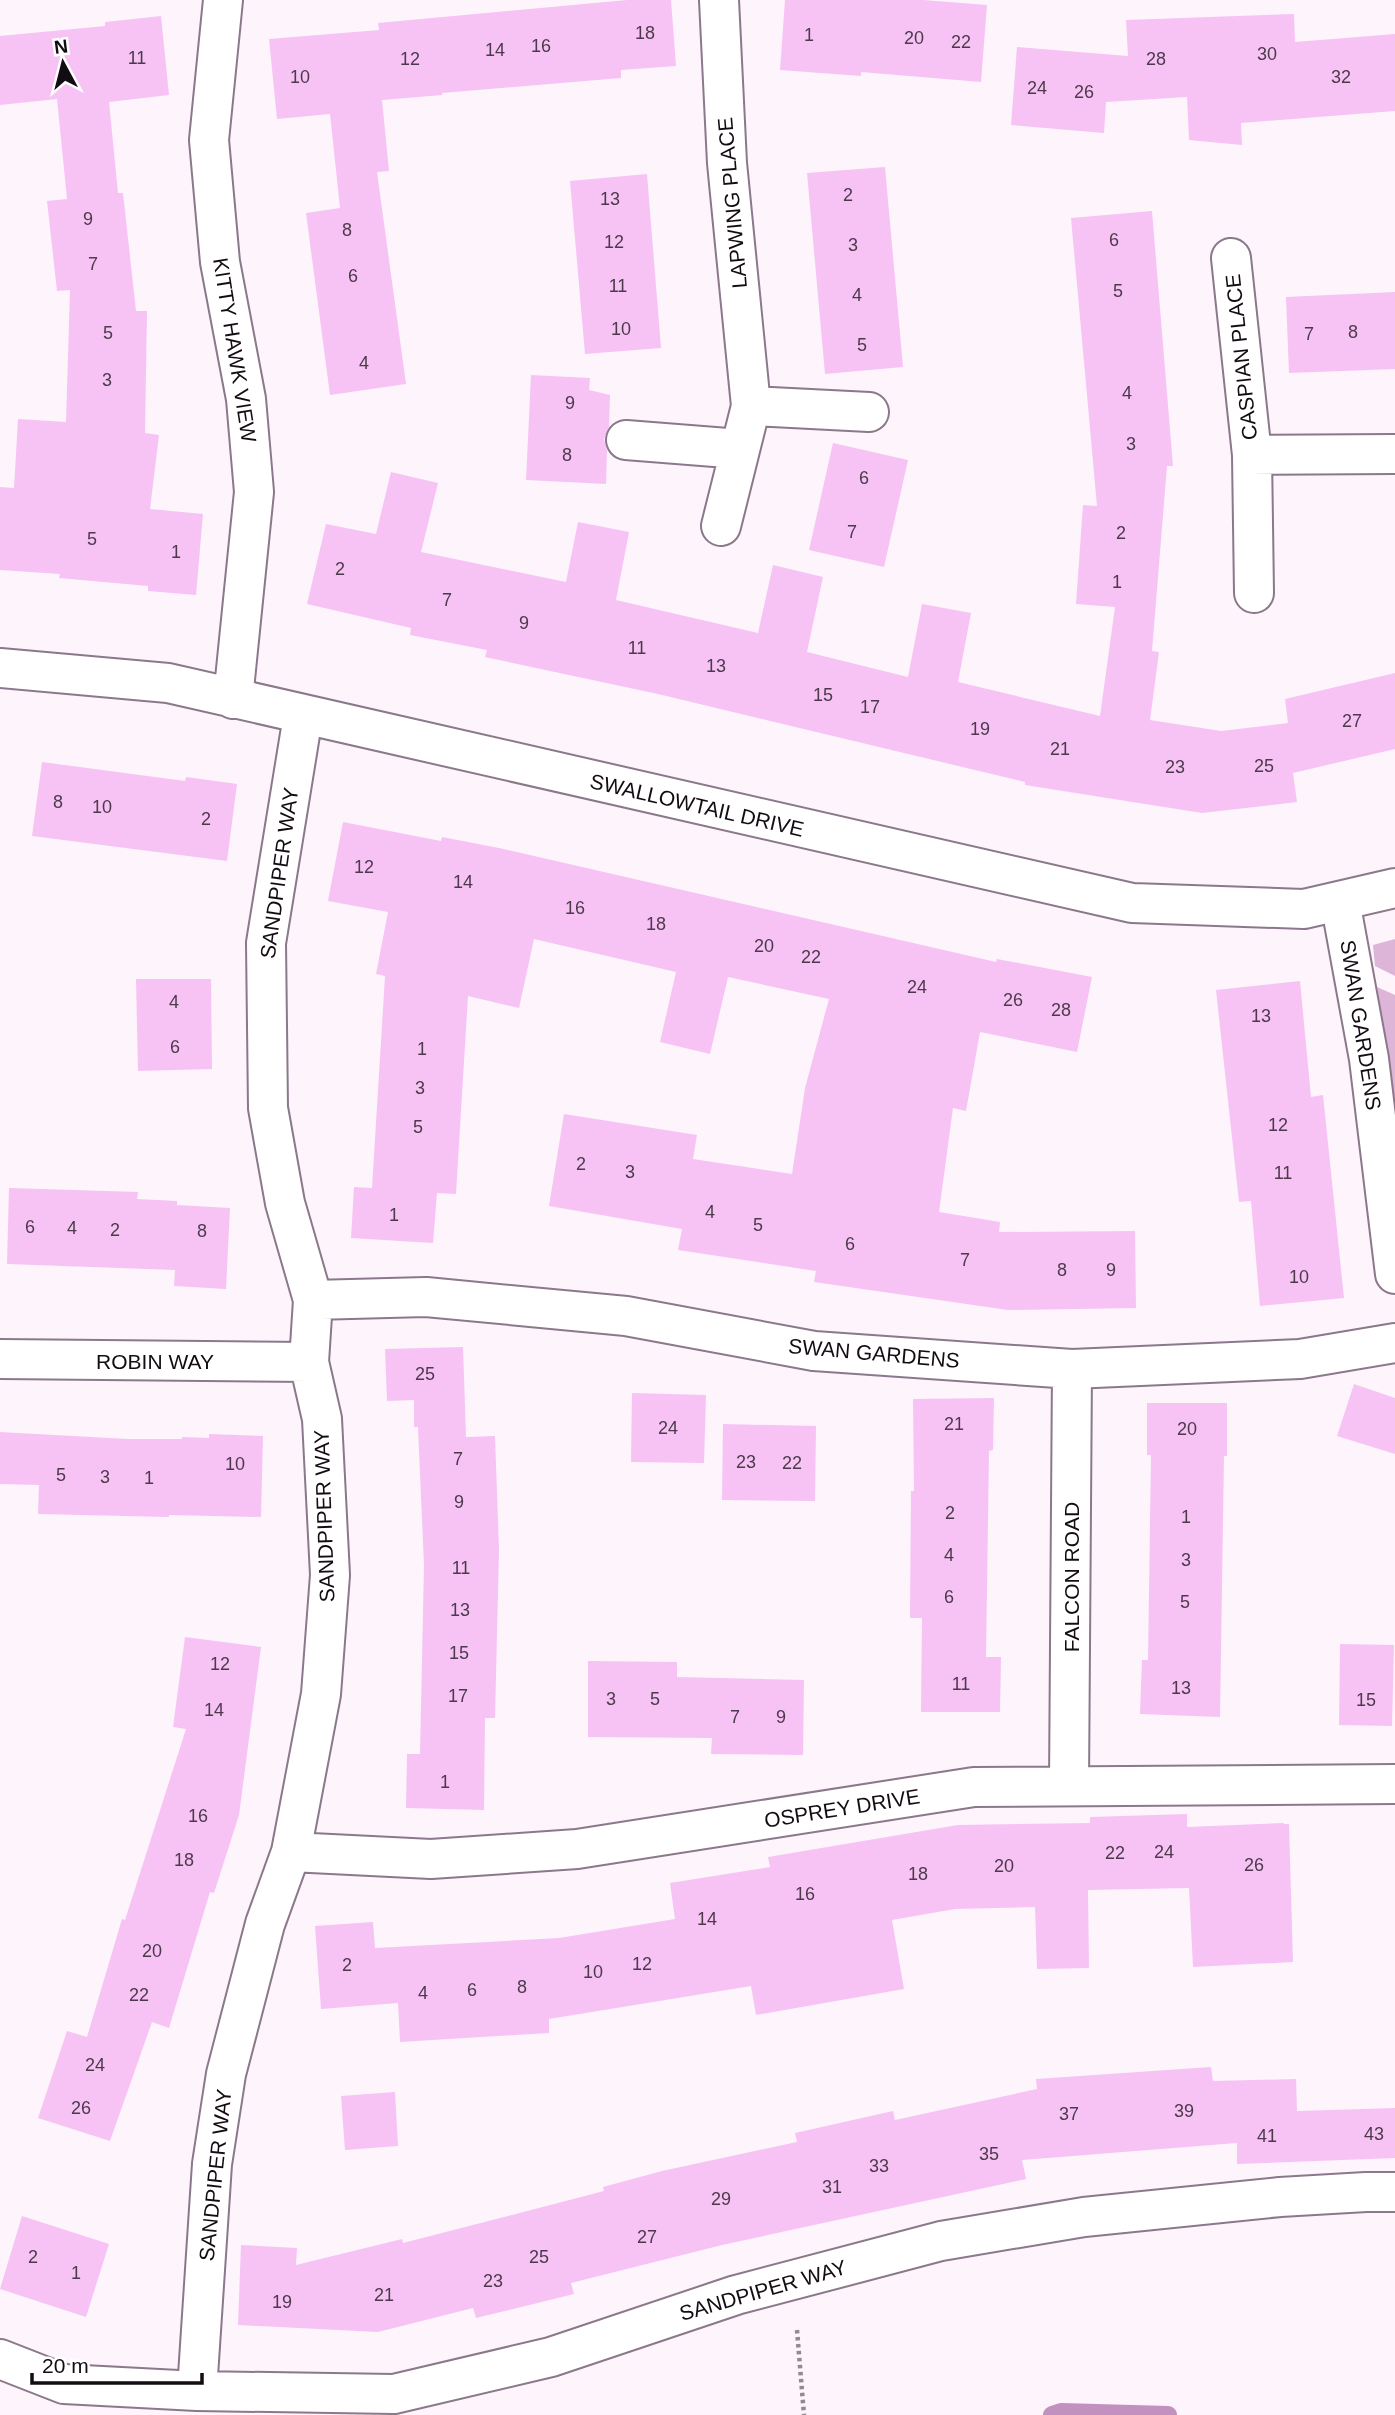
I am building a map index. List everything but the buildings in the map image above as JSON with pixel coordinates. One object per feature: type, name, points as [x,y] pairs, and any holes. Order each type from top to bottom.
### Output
[{"type":"street","name":"KITTY HAWK VIEW","points":[[223,0],[209,140],[220,262],[246,399],[254,492],[233,699]]},
{"type":"street","name":"LAPWING PLACE","points":[[719,0],[727,163],[751,406],[721,526]]},
{"type":"street","name":"CASPIAN PLACE","points":[[1231,258],[1252,455],[1254,593]]},
{"type":"street","points":[[751,406],[869,412]]},
{"type":"street","points":[[626,440],[740,449]]},
{"type":"street","name":"CASPIAN PLACE","points":[[1252,455],[1395,454]]},
{"type":"street","name":"SWALLOWTAIL DRIVE","points":[[0,668],[168,683],[303,716],[1132,903],[1304,909],[1395,888]]},
{"type":"street","name":"SANDPIPER WAY","points":[[303,716],[266,943],[268,1108],[285,1203],[313,1300],[309,1362],[322,1419],[330,1574],[321,1694],[291,1852],[265,1924],[226,2074],[212,2164],[197,2391],[394,2395],[551,2357],[736,2295],[941,2241],[1084,2217],[1280,2197],[1395,2192]]},
{"type":"street","name":"SWAN GARDENS","points":[[1340,901],[1368,1059],[1395,1274]]},
{"type":"street","name":"SWAN GARDENS","points":[[313,1300],[426,1297],[626,1316],[814,1351],[1072,1369],[1300,1359],[1395,1343]]},
{"type":"street","name":"ROBIN WAY","points":[[0,1359],[309,1362]]},
{"type":"street","name":"FALCON ROAD","points":[[1069,1785],[1072,1369]]},
{"type":"street","name":"OSPREY DRIVE","points":[[291,1852],[431,1859],[577,1849],[974,1787],[1395,1784]]},
{"type":"street","points":[[0,2359],[64,2384],[197,2391]]},
{"type":"path","points":[[792,2280],[804,2415]]},
{"type":"shaded area","points":[[1395,939],[1395,976],[1375,966],[1373,945]]},
{"type":"shaded area","points":[[1377,987],[1395,995],[1395,1106]]},
{"type":"waterway","points":[[1052,2415],[1061,2412],[1168,2415]]}]
